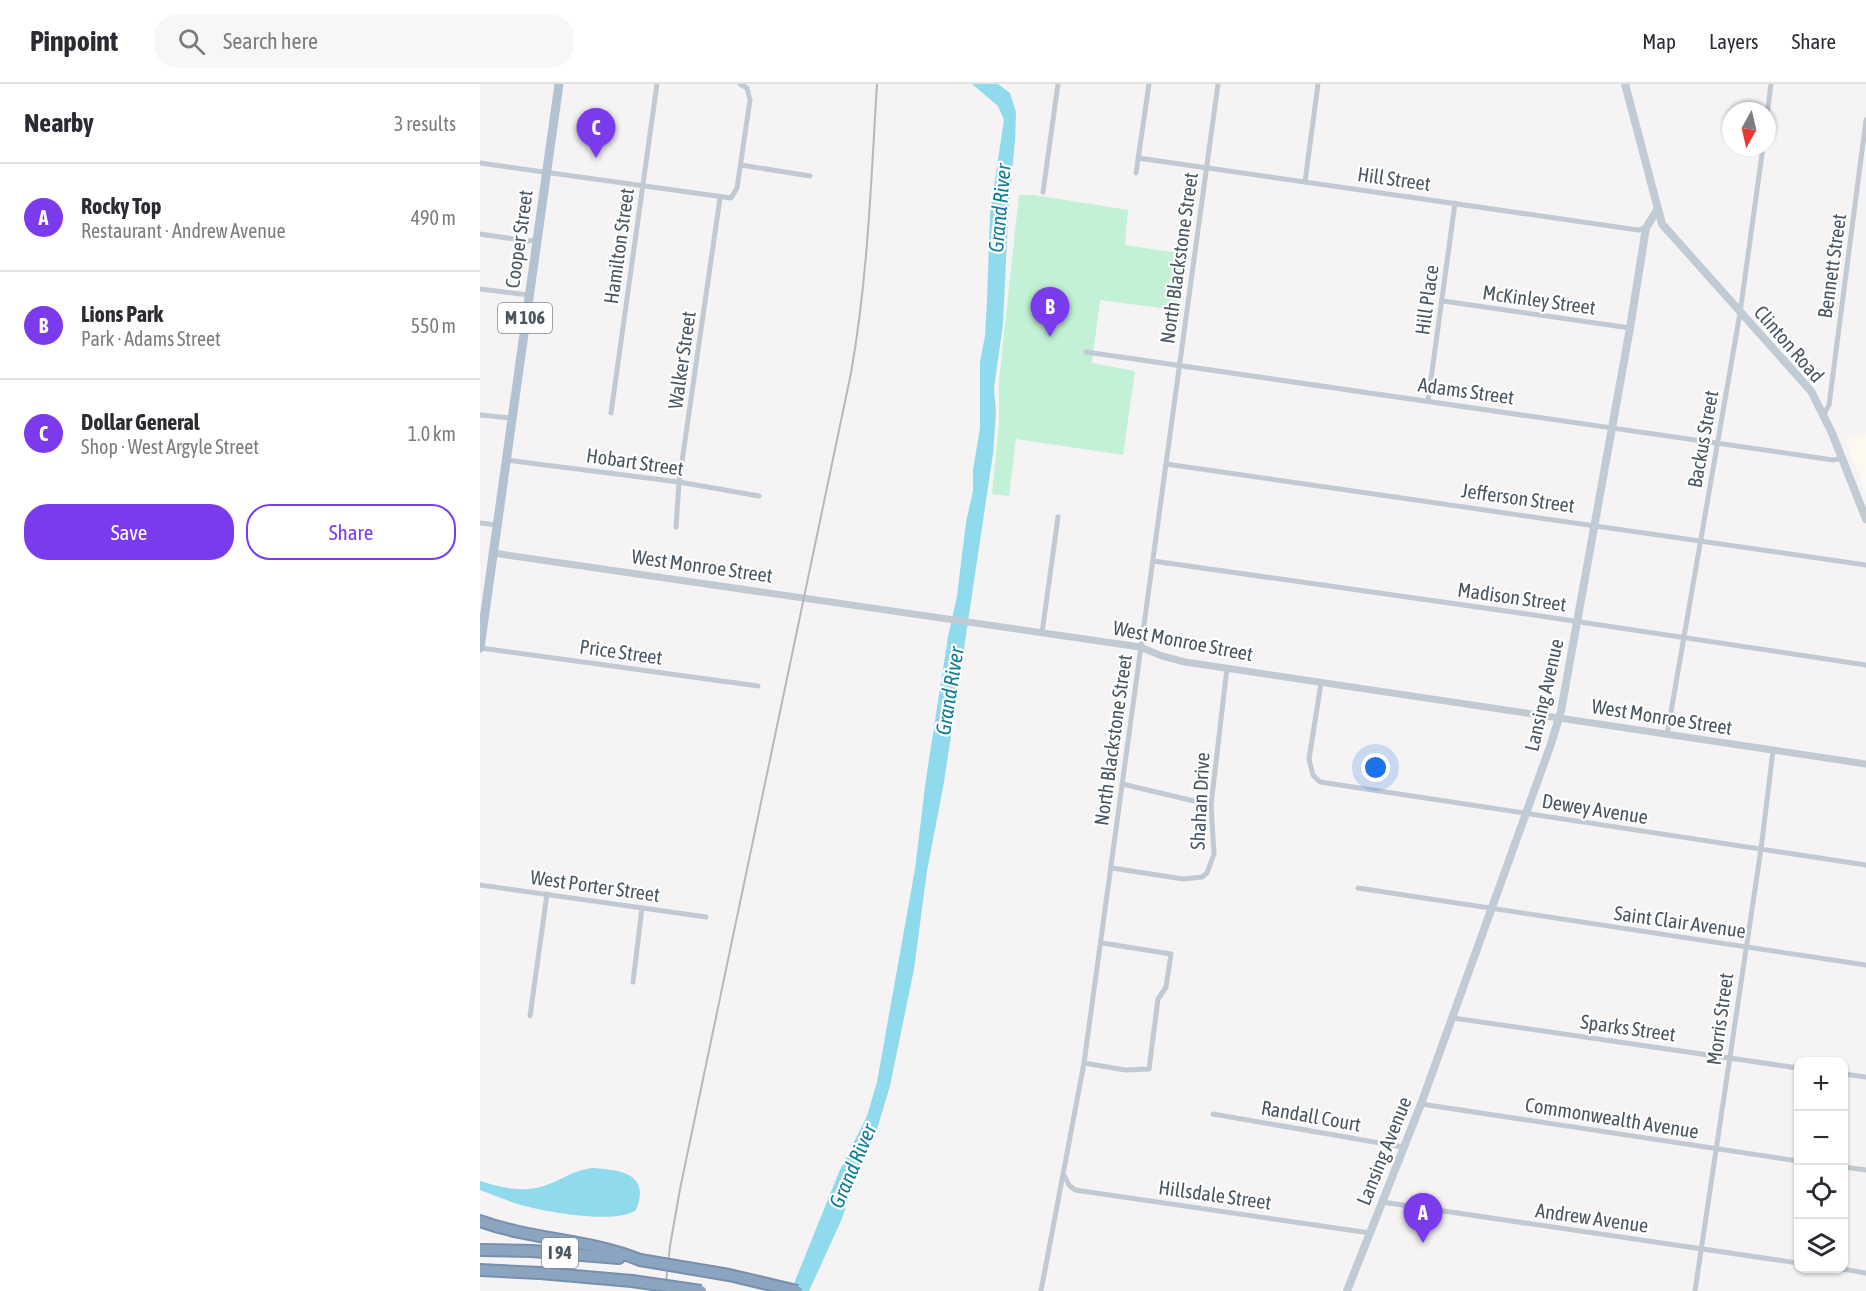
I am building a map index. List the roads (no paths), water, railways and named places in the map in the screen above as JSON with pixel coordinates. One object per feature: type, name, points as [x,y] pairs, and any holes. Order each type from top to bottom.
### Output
[{"type":"highway","points":[[480,1221],[517,1231],[603,1248],[640,1260]]},
{"type":"highway","name":"I 94","points":[[480,1250],[555,1252],[640,1260],[719,1273],[797,1291]]},
{"type":"highway","name":"I 94","points":[[480,1270],[632,1281],[700,1291]]},
{"type":"main road","name":"Cooper Street","points":[[480,648],[481,624],[559,84]]},
{"type":"main road","points":[[1625,84],[1657,210]]},
{"type":"main road","name":"Lansing Avenue","points":[[1347,1291],[1453,1018],[1527,814],[1558,718],[1578,622],[1646,228],[1657,210]]},
{"type":"main road","name":"Clinton Road","points":[[1657,210],[1668,232],[1811,391],[1824,414],[1866,519]]},
{"type":"street","name":"Hamilton Street","points":[[611,413],[657,84]]},
{"type":"street","points":[[480,164],[731,198],[737,188],[750,100],[747,88],[740,84]]},
{"type":"street","points":[[1043,192],[1058,84]]},
{"type":"street","points":[[1136,173],[1149,84]]},
{"type":"street","name":"North Blackstone Street","points":[[1041,1291],[1084,1063],[1218,84]]},
{"type":"street","points":[[1305,182],[1318,84]]},
{"type":"street","points":[[1769,102],[1771,84]]},
{"type":"street","name":"Bennett Street","points":[[1824,414],[1828,405],[1866,120]]},
{"type":"street","name":"Backus Street","points":[[1667,735],[1740,313],[1762,156]]},
{"type":"street","name":"Hill Street","points":[[1138,158],[1638,230],[1646,228]]},
{"type":"street","points":[[741,165],[810,176]]},
{"type":"street","name":"Walker Street","points":[[676,527],[679,483],[720,198]]},
{"type":"street","name":"Hill Place","points":[[1428,401],[1455,203]]},
{"type":"street","points":[[480,234],[528,241],[537,240]]},
{"type":"street","points":[[480,289],[529,295]]},
{"type":"street","name":"McKinley Street","points":[[1443,301],[1630,328]]},
{"type":"street","name":"Adams Street","points":[[1086,352],[1833,460],[1843,459]]},
{"type":"street","points":[[480,415],[512,418]]},
{"type":"street","name":"Hobart Street","points":[[506,460],[759,496]]},
{"type":"street","name":"Jefferson Street","points":[[1166,464],[1866,565]]},
{"type":"street","points":[[1042,633],[1058,517]]},
{"type":"street","points":[[480,523],[497,525]]},
{"type":"street","name":"West Monroe Street","points":[[493,553],[1140,647],[1185,662],[1866,764]]},
{"type":"street","name":"Madison Street","points":[[1153,561],[1866,665]]},
{"type":"street","name":"Price Street","points":[[480,648],[758,686]]},
{"type":"street","name":"Shahan Drive","points":[[1112,868],[1183,879],[1202,877],[1207,873],[1213,861],[1211,805],[1227,668]]},
{"type":"street","name":"Dewey Avenue","points":[[1321,683],[1309,759],[1313,776],[1320,782],[1866,865]]},
{"type":"street","name":"Morris Street","points":[[1695,1291],[1761,849],[1773,751]]},
{"type":"street","points":[[1122,784],[1211,805]]},
{"type":"street","name":"West Porter Street","points":[[480,885],[706,917]]},
{"type":"street","name":"Saint Clair Avenue","points":[[1358,888],[1491,910],[1866,965]]},
{"type":"street","points":[[530,1016],[547,894]]},
{"type":"street","points":[[633,982],[642,908]]},
{"type":"street","points":[[1084,1063],[1125,1070],[1149,1070],[1158,999],[1166,987],[1171,954],[1101,943]]},
{"type":"street","name":"Sparks Street","points":[[1453,1018],[1794,1067]]},
{"type":"street","points":[[1848,1075],[1866,1077]]},
{"type":"street","name":"Commonwealth Avenue","points":[[1421,1104],[1794,1160]]},
{"type":"street","name":"Randall Court","points":[[1213,1114],[1403,1147]]},
{"type":"street","points":[[1848,1168],[1866,1170]]},
{"type":"street","name":"Hillsdale Street","points":[[1064,1175],[1069,1185],[1075,1190],[1370,1233]]},
{"type":"street","name":"Andrew Avenue","points":[[1382,1202],[1794,1262]]},
{"type":"street","points":[[1848,1271],[1866,1273]]},
{"type":"water","name":"Grand River","points":[[972,84],[998,84],[1010,93],[1016,112],[1015,139],[1008,219],[1003,324],[994,388],[996,413],[993,454],[944,782],[927,871],[914,969],[890,1086],[877,1129],[841,1221],[809,1291],[791,1291],[839,1172],[867,1116],[877,1082],[915,869],[926,779],[948,637],[957,596],[966,522],[973,491],[973,470],[980,428],[980,362],[985,336],[990,213],[1004,120],[998,106]]},
{"type":"water","points":[[593,1168],[622,1172],[636,1181],[640,1198],[636,1210],[627,1214],[600,1217],[568,1214],[523,1205],[480,1190],[480,1181],[506,1188],[532,1189]]},
{"type":"railway","points":[[665,1291],[680,1189],[851,373],[865,265],[877,84]]},
{"type":"place","name":"Dollar General","points":[[596,158]]},
{"type":"place","name":"Lions Park","points":[[1050,337]]},
{"type":"place","name":"Rocky Top","points":[[1423,1243]]}]
